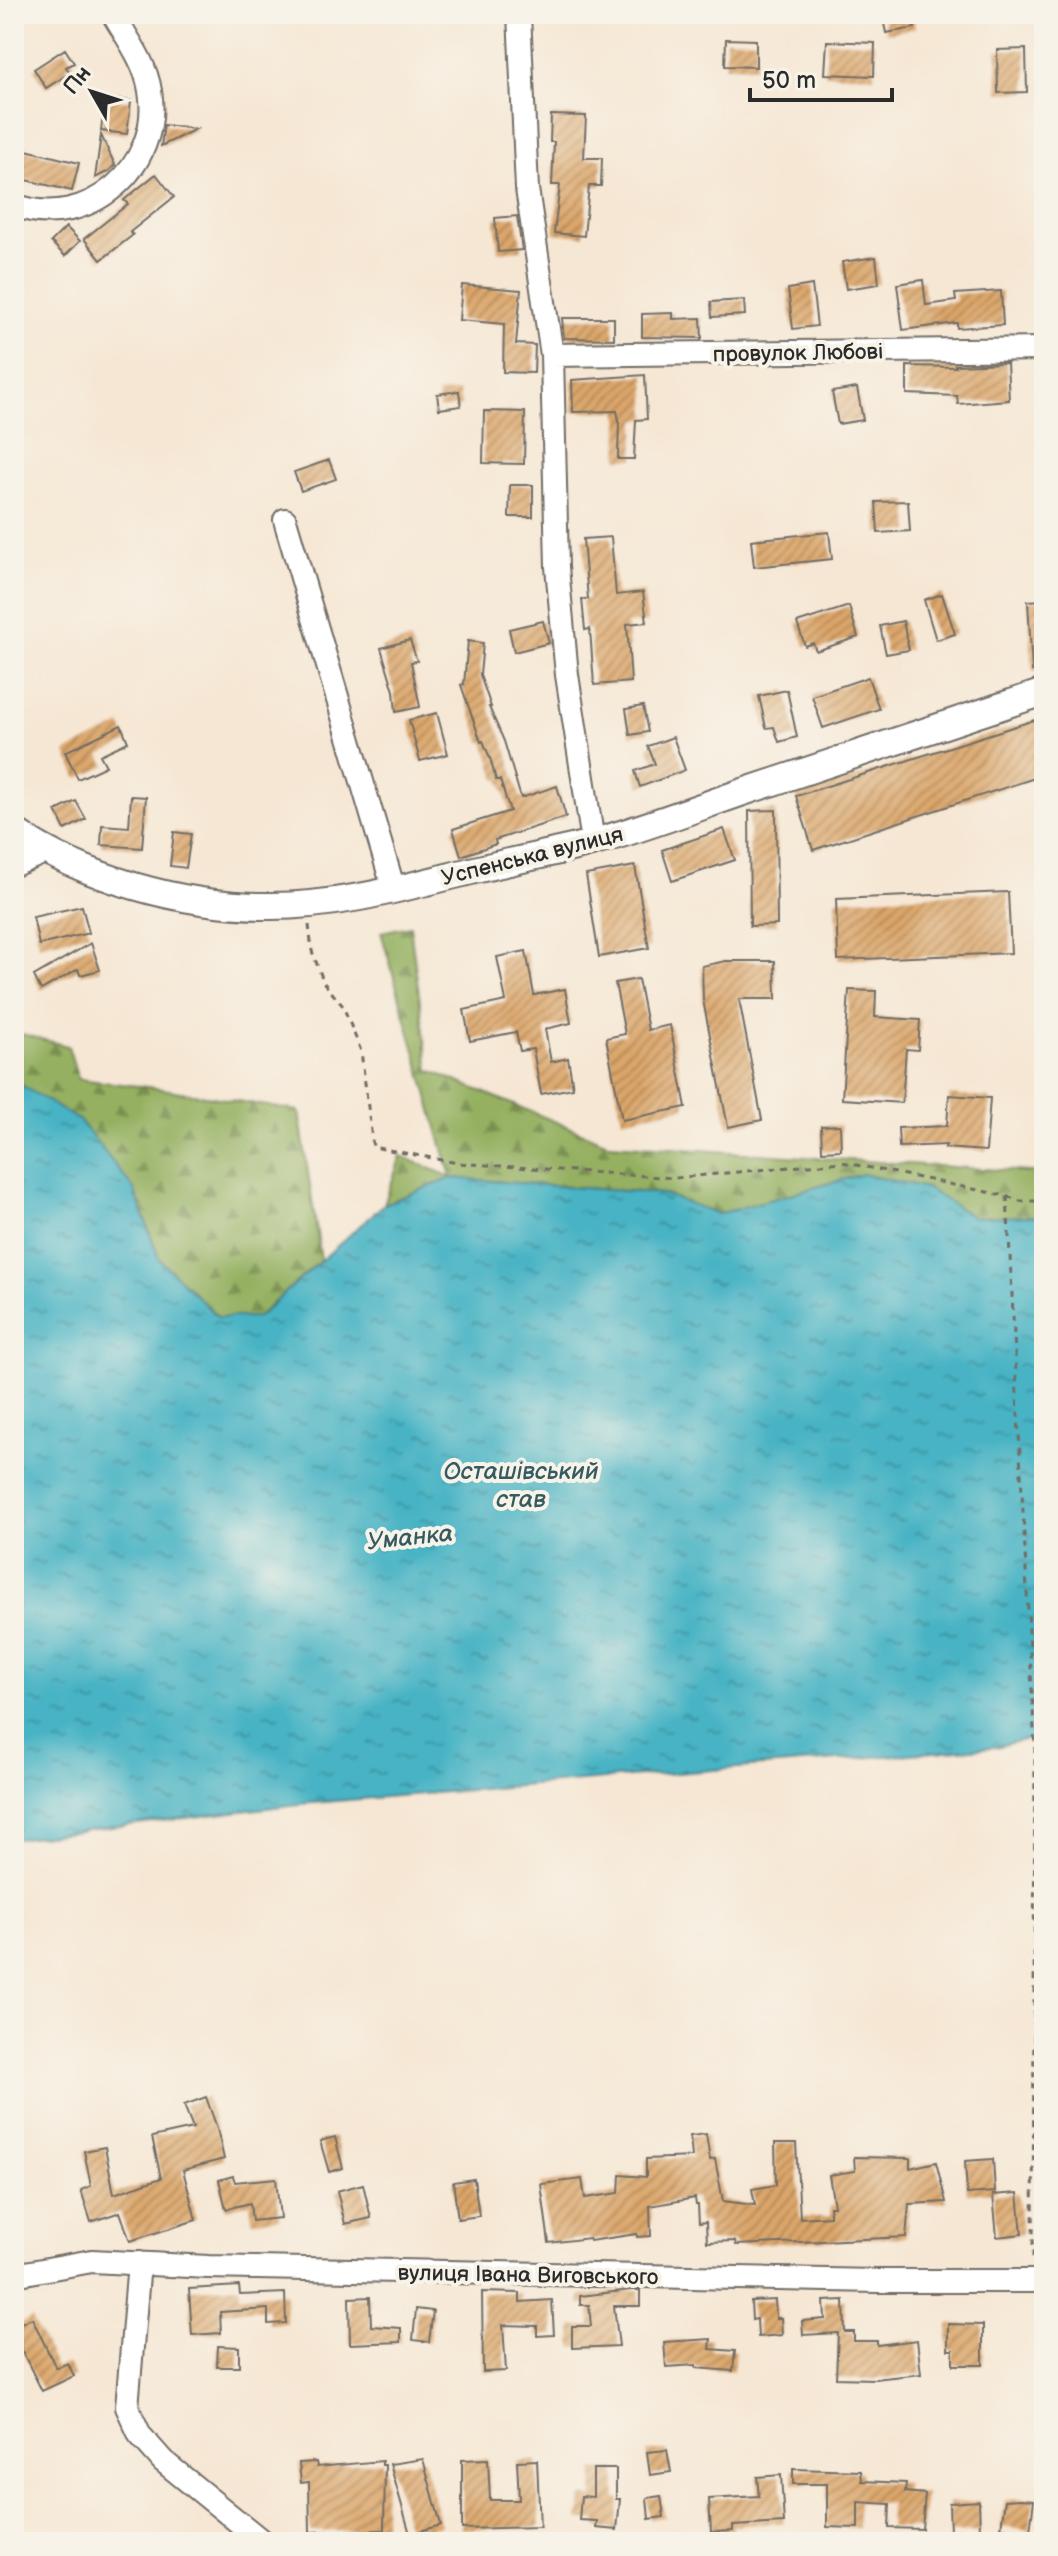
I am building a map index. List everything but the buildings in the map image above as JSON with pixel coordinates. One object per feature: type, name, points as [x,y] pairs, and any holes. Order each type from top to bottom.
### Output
[{"type":"street","points":[[14,205],[42,212],[62,211],[100,198],[132,170],[143,152],[152,110],[150,89],[144,69],[113,14]]},
{"type":"street","points":[[519,14],[527,189],[552,355],[557,567],[567,675],[593,842]]},
{"type":"street","name":"провулок Любові","points":[[552,355],[1044,349]]},
{"type":"street","points":[[285,520],[394,890]]},
{"type":"street","name":"Успенська вулиця","points":[[14,831],[47,851],[124,882],[179,897],[236,905],[307,905],[394,890],[593,842],[1044,692]]},
{"type":"street","points":[[14,865],[47,851]]},
{"type":"street","name":"вулиця Івана Виговського","points":[[14,2275],[92,2261],[861,2281],[1038,2281]]},
{"type":"street","points":[[139,2263],[127,2407],[140,2435],[163,2461],[263,2542]]},
{"type":"path","points":[[307,905],[312,951],[324,983],[343,1006],[361,1051],[373,1147],[458,1163],[675,1178],[842,1162],[1020,1201],[1044,1201]]},
{"type":"path","points":[[1007,1196],[1035,1749],[1038,2281]]},
{"type":"green space","points":[[410,926],[429,1070],[610,1144],[1044,1173],[1044,1216],[973,1217],[926,1188],[863,1174],[718,1214],[664,1194],[452,1178],[384,1204],[401,1156],[451,1177],[381,932]]},
{"type":"green space","points":[[14,1032],[68,1046],[78,1079],[299,1111],[321,1260],[258,1317],[218,1317],[159,1259],[134,1189],[18,1083],[14,1085]]},
{"type":"water","name":"Осташівський став","points":[[18,1083],[80,1121],[134,1189],[159,1259],[218,1317],[258,1317],[384,1204],[452,1178],[664,1194],[718,1214],[863,1174],[926,1188],[973,1217],[1044,1216],[1044,1735],[995,1747],[299,1804],[14,1839],[14,1085]]},
{"type":"water label","name":"Уманка","points":[[410,1537]]}]
